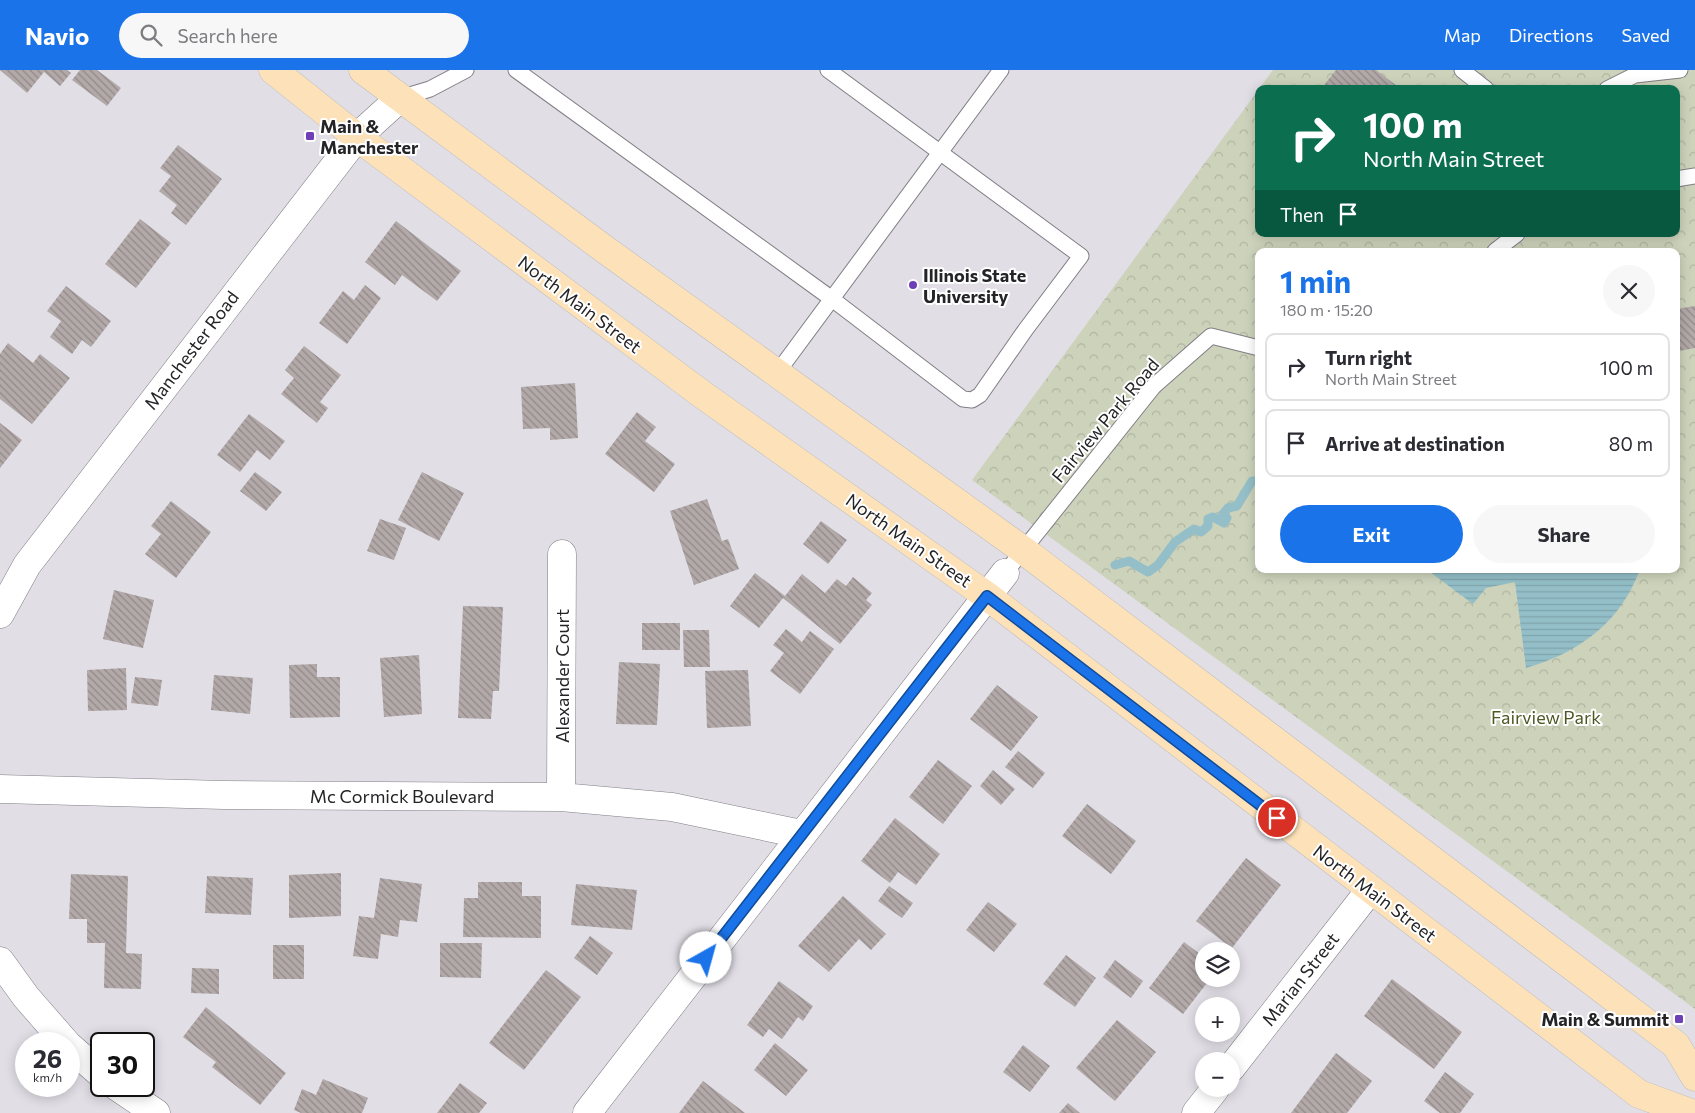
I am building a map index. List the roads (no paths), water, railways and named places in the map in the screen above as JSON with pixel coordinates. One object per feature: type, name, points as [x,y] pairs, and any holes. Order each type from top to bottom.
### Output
[{"type":"main road","name":"North Main Street","points":[[272,70],[357,137],[703,395],[987,596],[1639,1094],[1690,1113]]},
{"type":"main road","points":[[363,70],[777,373],[1023,550],[1676,1045],[1695,1077]]},
{"type":"street","name":"Manchester Road","points":[[0,614],[27,565],[357,137],[400,98]]},
{"type":"street","name":"Alexander Court","points":[[561,797],[562,554]]},
{"type":"street","points":[[586,1113],[1005,573]]},
{"type":"street","name":"Mc Cormick Boulevard","points":[[0,789],[224,795],[561,797],[672,807],[801,834]]},
{"type":"street","name":"Marian Street","points":[[1240,1056],[1370,890]]},
{"type":"street","points":[[0,961],[26,997],[57,1032]]},
{"type":"street","points":[[80,1056],[90,1064]]},
{"type":"street","points":[[132,1097],[156,1113]]},
{"type":"street","points":[[1196,1113],[1209,1097]]},
{"type":"lane","points":[[400,98],[430,89],[466,70]]},
{"type":"lane","points":[[516,70],[832,299],[963,399],[972,400],[980,395],[1026,329],[1081,256],[828,70]]},
{"type":"lane","points":[[777,373],[1001,70]]},
{"type":"lane","points":[[1462,70],[1481,85]]},
{"type":"lane","points":[[1615,85],[1635,75],[1680,70]]},
{"type":"lane","points":[[1680,178],[1695,176]]},
{"type":"lane","points":[[1499,248],[1513,237]]},
{"type":"lane","name":"Fairview Park Road","points":[[1005,573],[1154,386],[1181,360],[1210,336],[1255,347]]},
{"type":"water","points":[[1431,573],[1638,573],[1622,605],[1596,633],[1564,654],[1526,668],[1515,582],[1486,588],[1473,604]]},
{"type":"waterway","points":[[1115,565],[1129,561],[1148,572],[1158,565],[1175,542],[1194,529],[1201,532],[1208,526],[1208,519],[1213,517],[1224,523],[1227,518],[1223,514],[1228,508],[1237,506],[1252,481],[1255,481]]},
{"type":"place","name":"Main & Manchester","points":[[310,136]]},
{"type":"place","name":"Illinois State University","points":[[913,285]]},
{"type":"place","name":"Main & Summit","points":[[1679,1019]]},
{"type":"park label","name":"Fairview Park","points":[[1546,717]]}]
